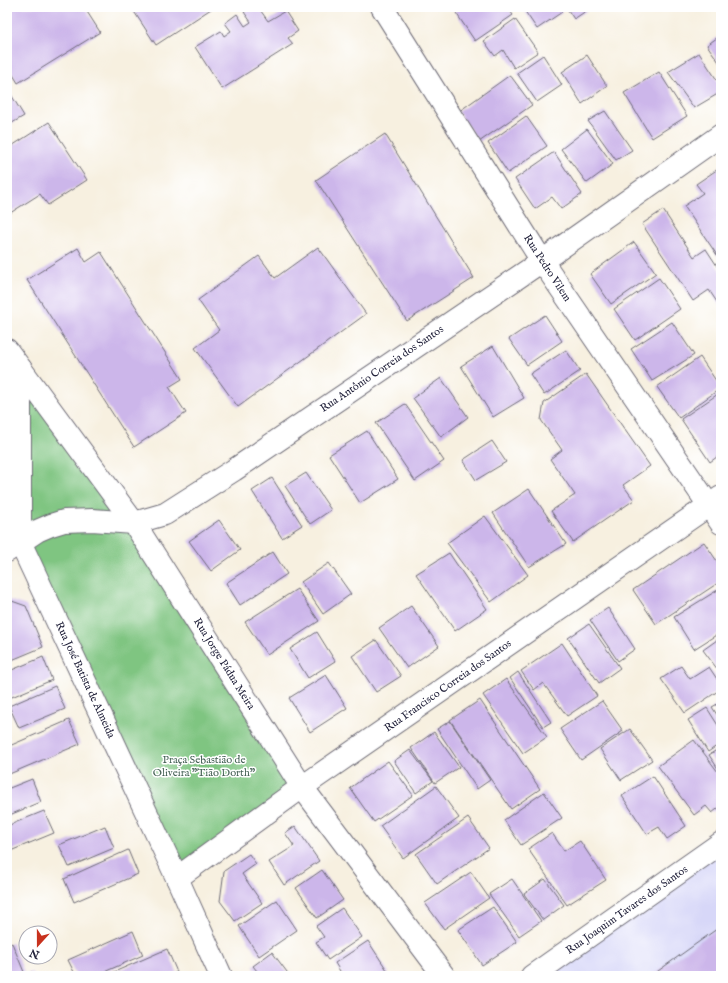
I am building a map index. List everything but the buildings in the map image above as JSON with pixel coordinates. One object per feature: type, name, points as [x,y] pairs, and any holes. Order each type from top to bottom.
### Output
[{"type":"street","name":"Rua Pedro Vilem","points":[[382,7],[542,261],[717,509]]},
{"type":"street","name":"Rua Antônio Correia dos Santos","points":[[14,546],[37,531],[64,521],[92,520],[134,522],[165,514],[234,470],[542,261],[721,135]]},
{"type":"street","name":"Rua Jorge Pádua Meira","points":[[7,350],[134,522],[302,787],[444,976]]},
{"type":"street","name":"Rua José Batista de Almeida","points":[[20,368],[14,546],[177,878],[221,976]]},
{"type":"street","name":"Rua Francisco Correia dos Santos","points":[[177,878],[302,787],[717,509]]},
{"type":"street","name":"Rua Joaquim Tavares dos Santos","points":[[532,976],[721,844]]},
{"type":"shaded area","points":[[721,850],[721,976],[534,976]]},
{"type":"green space","points":[[7,355],[10,359],[17,541],[7,548]]},
{"type":"green space","points":[[25,381],[126,517],[25,534]]},
{"type":"green space","name":"Praça Sebastião de Oliveira \"Tião Dorth\"","points":[[60,527],[132,529],[297,786],[178,870],[26,543]]}]
